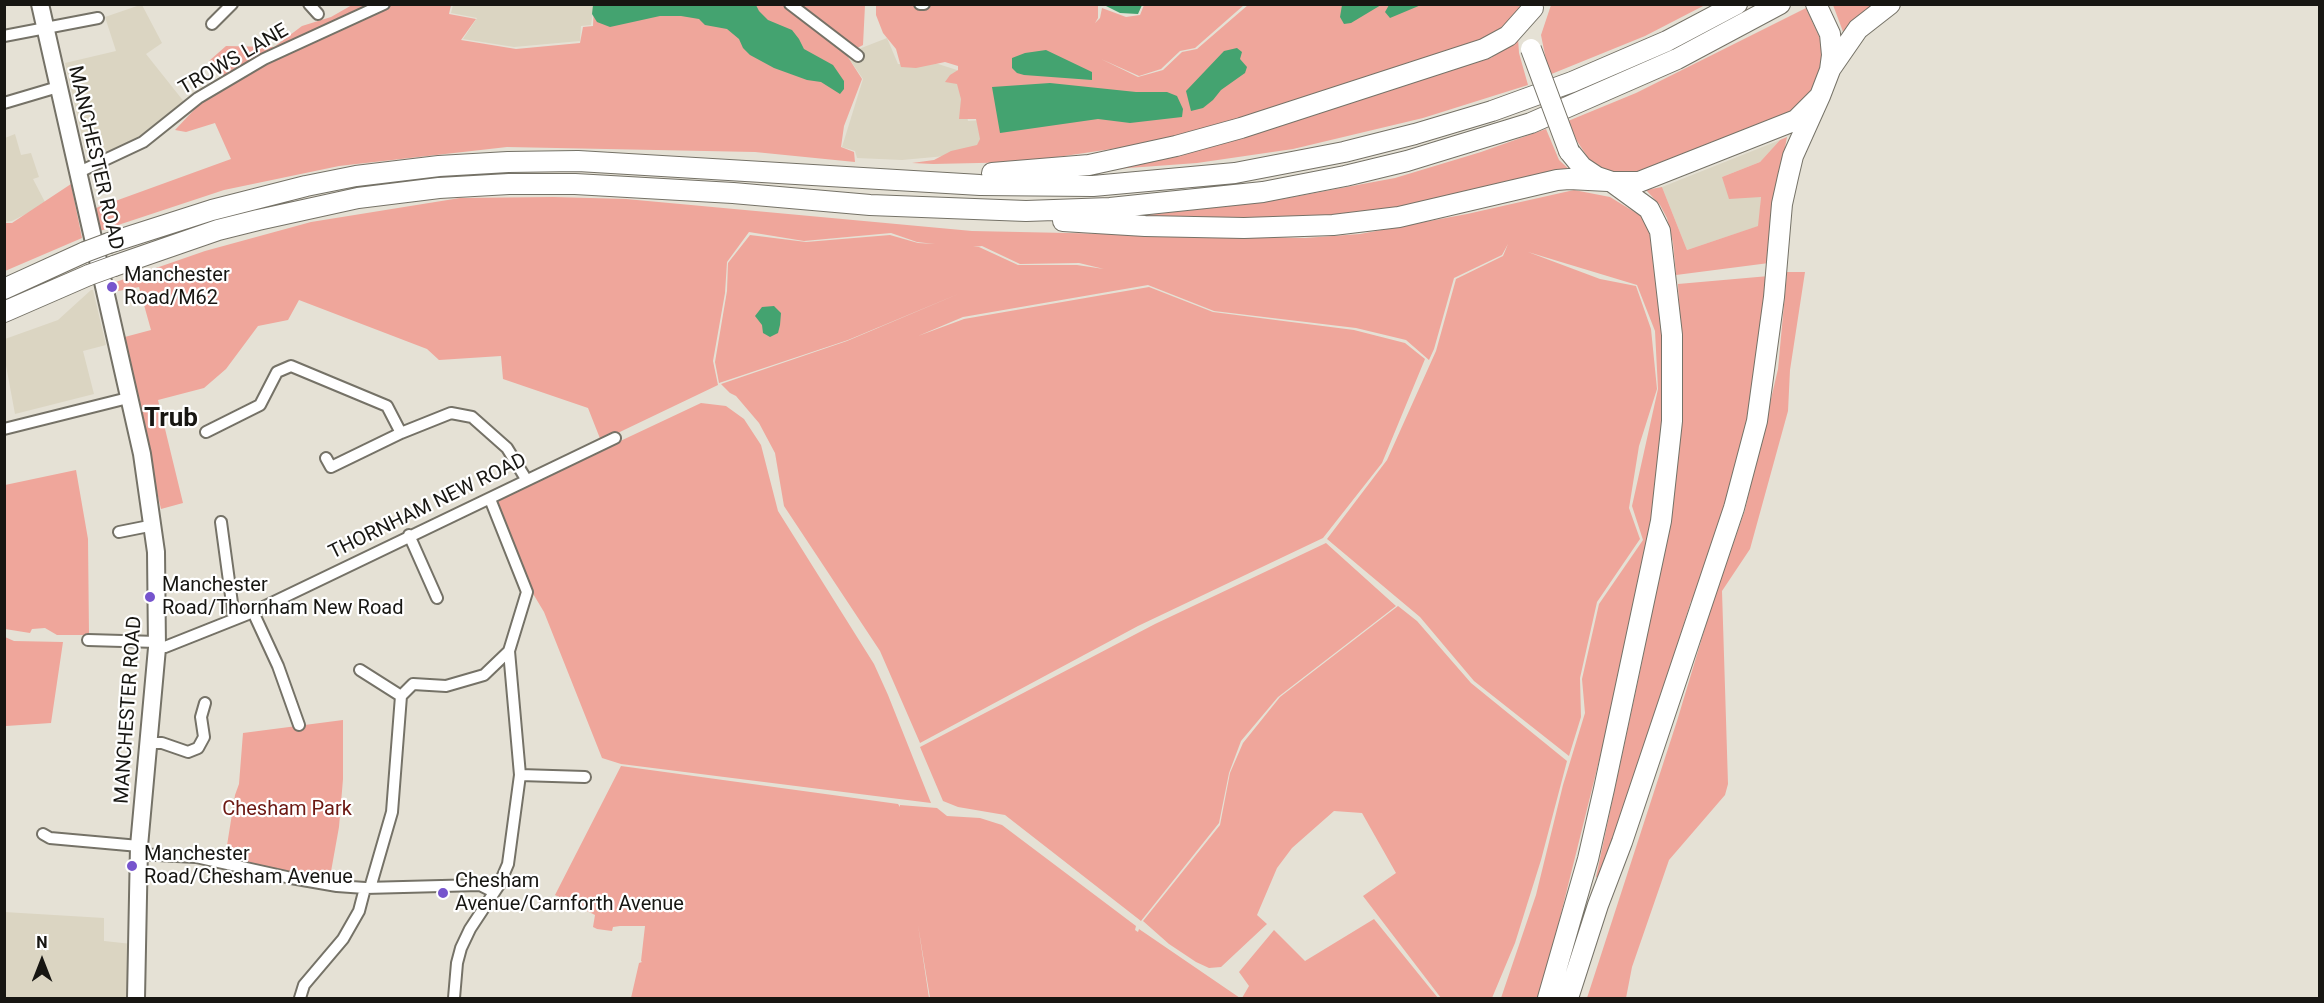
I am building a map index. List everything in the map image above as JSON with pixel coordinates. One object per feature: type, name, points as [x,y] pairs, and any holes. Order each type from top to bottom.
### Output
[{"type":"highway","points":[[4,289],[85,252],[212,210],[356,176],[439,166],[578,161],[980,185],[1082,186],[1235,173],[1344,152],[1492,111],[1572,82],[1656,46],[1737,4]]},
{"type":"highway","points":[[870,205],[1026,211],[1110,208],[1263,192],[1345,176],[1407,161],[1531,123],[1677,59],[1780,4]]},
{"type":"highway","points":[[1816,4],[1827,26],[1832,48],[1830,70]]},
{"type":"highway","points":[[1568,999],[1734,508],[1757,421],[1774,297],[1782,204],[1793,156],[1830,70],[1858,29],[1890,4]]},
{"type":"highway","points":[[765,172],[1002,173],[1089,165],[1232,131],[1484,49],[1508,36],[1534,6]]},
{"type":"highway","points":[[1534,6],[1529,33],[1531,49],[1569,151],[1589,172],[1638,199],[1654,216],[1660,231],[1665,258],[1672,335],[1672,421],[1661,521],[1588,859],[1548,999]]},
{"type":"highway","points":[[4,312],[89,275],[218,230],[358,198],[439,188],[509,184],[575,184],[733,193],[955,214],[1133,225],[1294,228],[1399,217],[1557,180],[1645,181],[1783,127],[1802,116],[1820,96]]},
{"type":"highway","points":[[1578,999],[1605,909],[1612,867]]},
{"type":"main road","name":"MANCHESTER ROAD","points":[[40,4],[142,454],[154,525],[158,577],[157,645],[138,850],[136,999]]},
{"type":"street","points":[[213,24],[232,4]]},
{"type":"street","points":[[309,4],[318,14]]},
{"type":"street","name":"TROWS LANE","points":[[77,173],[143,142],[198,98],[264,59],[384,4]]},
{"type":"street","points":[[790,4],[858,56]]},
{"type":"street","points":[[4,36],[98,18]]},
{"type":"street","points":[[4,103],[58,87]]},
{"type":"street","points":[[206,432],[260,405],[277,372],[291,366],[387,406],[401,434]]},
{"type":"street","points":[[4,429],[128,398]]},
{"type":"street","points":[[326,458],[331,467],[451,413],[472,417],[507,448],[526,479]]},
{"type":"street","name":"THORNHAM NEW ROAD","points":[[157,645],[165,647],[253,612],[409,535],[490,499],[526,479],[615,438]]},
{"type":"street","points":[[454,999],[457,963],[461,948],[508,864],[520,775],[509,651],[527,592],[490,499]]},
{"type":"street","points":[[221,522],[234,618]]},
{"type":"street","points":[[120,532],[154,525]]},
{"type":"street","points":[[409,535],[437,598]]},
{"type":"street","points":[[253,612],[279,666],[299,726]]},
{"type":"street","points":[[88,640],[157,645]]},
{"type":"street","points":[[300,999],[304,985],[343,939],[359,911],[368,888],[392,812],[401,696],[413,684],[446,686],[484,675],[509,651]]},
{"type":"street","points":[[360,670],[401,696]]},
{"type":"street","points":[[148,743],[162,743],[182,751],[193,751],[198,748],[204,737],[196,720],[205,703]]},
{"type":"street","points":[[520,775],[585,777]]},
{"type":"street","points":[[43,834],[50,838],[196,856],[337,886],[368,888],[480,885],[494,892]]},
{"type":"shaded area","points":[[1342,4],[1381,5],[1351,23],[1344,24],[1340,17]]},
{"type":"shaded area","points":[[140,5],[162,43],[146,54],[185,103],[139,139],[88,162],[65,63],[116,51],[105,17]]},
{"type":"shaded area","points":[[453,5],[594,5],[591,25],[581,26],[580,41],[514,47],[463,39],[477,18],[451,13]]},
{"type":"shaded area","points":[[593,5],[756,5],[768,20],[792,30],[804,49],[833,65],[844,81],[844,89],[840,94],[821,82],[807,80],[774,68],[750,55],[743,48],[739,39],[727,29],[705,25],[699,19],[660,16],[610,27],[597,22],[592,14]]},
{"type":"shaded area","points":[[1104,5],[1142,5],[1138,14],[1120,13]]},
{"type":"shaded area","points":[[1389,5],[1421,5],[1390,18],[1385,12]]},
{"type":"shaded area","points":[[887,38],[898,64],[935,63],[957,70],[968,121],[983,120],[989,152],[902,160],[857,158],[855,151],[842,147],[863,79],[846,54]]},
{"type":"shaded area","points":[[1237,48],[1242,52],[1240,59],[1247,67],[1245,73],[1221,90],[1203,108],[1191,111],[1186,91],[1224,51]]},
{"type":"shaded area","points":[[1046,50],[1092,72],[1092,80],[1024,75],[1012,68],[1012,58],[1025,53]]},
{"type":"shaded area","points":[[1050,83],[1136,92],[1167,92],[1177,96],[1183,109],[1182,117],[1130,123],[1098,119],[1000,133],[992,87]]},
{"type":"shaded area","points":[[15,134],[21,155],[31,153],[39,177],[33,179],[46,204],[12,221],[5,222],[5,138]]},
{"type":"shaded area","points":[[1780,140],[1760,162],[1722,177],[1761,197],[1759,226],[1687,250],[1662,187]]},
{"type":"shaded area","points":[[93,290],[106,345],[83,351],[94,394],[15,414],[5,360],[5,339],[58,320]]},
{"type":"shaded area","points":[[774,306],[781,313],[780,325],[778,333],[770,337],[763,333],[762,325],[755,316],[762,307]]},
{"type":"shaded area","points":[[4,912],[104,918],[104,941],[132,944],[129,998],[5,998]]},
{"type":"green space","points":[[352,5],[451,5],[449,14],[476,19],[461,40],[516,49],[580,43],[583,27],[593,26],[594,5],[865,5],[863,45],[846,54],[862,79],[844,126],[841,147],[854,152],[855,162],[755,152],[507,147],[339,166],[224,190],[100,231],[96,208],[231,159],[215,123],[186,132],[175,130],[225,77],[209,61],[226,46],[274,47],[302,26],[331,17]]},
{"type":"green space","points":[[876,5],[1098,5],[1098,18],[1095,23],[1100,18],[1102,8],[1126,17],[1140,15],[1144,5],[1244,5],[1195,48],[1180,51],[1161,69],[1139,76],[1101,59],[1138,77],[1163,70],[1182,52],[1197,49],[1248,5],[1522,5],[1515,17],[1497,36],[1201,130],[1145,144],[1024,162],[933,164],[912,163],[934,160],[951,151],[977,145],[980,139],[976,119],[959,119],[961,99],[957,84],[945,82],[958,70],[958,66],[945,62],[916,68],[901,67],[896,49],[883,33],[876,15]]},
{"type":"green space","points":[[1551,5],[1705,5],[1645,36],[1549,75],[1541,35]]},
{"type":"green space","points":[[1833,5],[1883,5],[1845,37]]},
{"type":"green space","points":[[1806,8],[1822,43],[1821,70],[1810,96],[1793,112],[1646,170],[1620,175],[1592,164],[1577,141],[1568,121],[1636,93]]},
{"type":"green space","points":[[1518,38],[1519,53],[1528,85],[1423,118],[1293,149],[1197,163],[1060,173],[1491,58]]},
{"type":"green space","points":[[1546,129],[1559,160],[1573,173],[1410,210],[1306,221],[1110,219],[1266,202],[1395,178],[1481,152]]},
{"type":"green space","points":[[1787,137],[1779,180],[1769,263],[1676,275],[1673,243],[1667,218],[1660,205],[1646,190],[1662,187],[1687,250],[1758,226],[1761,197],[1729,199],[1722,177],[1760,162],[1780,140]]},
{"type":"green space","points":[[71,184],[82,238],[5,271],[5,223],[12,223]]},
{"type":"green space","points":[[1574,190],[1610,197],[1646,219],[1656,261],[1665,366],[1662,437],[1650,533],[1631,632],[1552,950],[1537,998],[1501,998],[1536,895],[1563,785],[1585,713],[1582,679],[1599,604],[1643,540],[1632,506],[1658,389],[1655,331],[1637,285],[1528,252],[1600,279],[1636,286],[1651,329],[1657,389],[1639,446],[1629,508],[1640,539],[1597,602],[1580,678],[1581,717],[1569,756],[1474,681],[1420,617],[1327,539],[1387,460],[1436,351],[1456,279],[1503,256],[1508,244],[1502,255],[1454,278],[1429,360],[1406,340],[1356,328],[1214,311],[1148,285],[963,317],[918,336],[964,319],[1149,287],[1213,312],[1354,330],[1405,343],[1425,359],[1382,463],[1323,538],[1138,626],[920,743],[880,651],[784,506],[775,453],[759,423],[736,396],[721,384],[847,341],[963,292],[848,340],[719,383],[715,362],[727,291],[728,263],[750,235],[806,242],[890,235],[918,243],[935,244],[917,242],[891,233],[804,241],[749,232],[727,262],[725,293],[713,361],[718,385],[601,441],[588,408],[503,379],[501,356],[439,360],[427,349],[299,300],[288,320],[258,326],[226,369],[204,388],[158,400],[183,503],[161,509],[121,338],[151,330],[139,287],[113,292],[110,284],[205,251],[311,222],[460,198],[626,199],[972,231],[1305,238],[1360,234],[1467,214]],"holes":[[[982,246],[1020,264],[1079,263],[1104,269],[1077,265],[1018,265],[979,247],[973,247]]]},
{"type":"green space","points":[[1787,272],[1805,272],[1790,370],[1788,411],[1750,549],[1722,591],[1728,784],[1725,795],[1669,860],[1632,967],[1626,998],[1587,998],[1677,721],[1714,598],[1745,510],[1778,369]]},
{"type":"green space","points":[[1769,276],[1757,384],[1734,483],[1697,600],[1691,601],[1600,879],[1596,877],[1642,662],[1677,467],[1682,384],[1678,284]]},
{"type":"green space","points":[[701,403],[726,406],[744,419],[761,445],[778,511],[874,664],[931,803],[621,764],[602,758],[544,612],[532,592],[495,500]]},
{"type":"green space","points":[[76,470],[88,539],[89,635],[57,635],[45,628],[32,629],[30,633],[5,629],[5,485]]},
{"type":"green space","points":[[1326,543],[1396,606],[1278,697],[1241,741],[1229,773],[1219,823],[1141,921],[1005,815],[958,807],[943,801],[920,747],[1155,624]]},
{"type":"green space","points":[[1398,606],[1417,621],[1471,683],[1567,761],[1541,860],[1515,943],[1492,998],[1441,998],[1363,896],[1396,873],[1362,813],[1334,811],[1292,848],[1277,868],[1257,915],[1267,924],[1221,967],[1209,968],[1196,962],[1169,944],[1143,921],[1220,825],[1230,773],[1243,743],[1280,697]]},
{"type":"green space","points":[[5,637],[14,641],[63,642],[51,723],[6,726],[5,746]]},
{"type":"green space","name":"Chesham Park","points":[[343,720],[343,779],[339,827],[330,877],[294,874],[225,858],[235,795],[239,784],[243,733]]},
{"type":"green space","points":[[621,766],[898,804],[900,807],[900,805],[937,808],[947,816],[980,818],[1002,825],[1136,926],[1135,930],[1138,932],[1139,929],[1240,998],[930,998],[918,925],[929,998],[631,998],[639,963],[642,962],[645,926],[613,927],[612,931],[597,929],[593,927],[595,915],[555,895]]},
{"type":"green space","points":[[1374,919],[1438,998],[1242,998],[1249,986],[1239,972],[1274,930],[1305,961]]},
{"type":"place","name":"Manchester Road/M62","points":[[112,287]]},
{"type":"place","name":"Manchester Road/Thornham New Road","points":[[150,597]]},
{"type":"place","name":"Manchester Road/Chesham Avenue","points":[[132,866]]},
{"type":"place","name":"Chesham Avenue/Carnforth Avenue","points":[[443,893]]},
{"type":"district","name":"Trub","points":[[171,419]]}]
